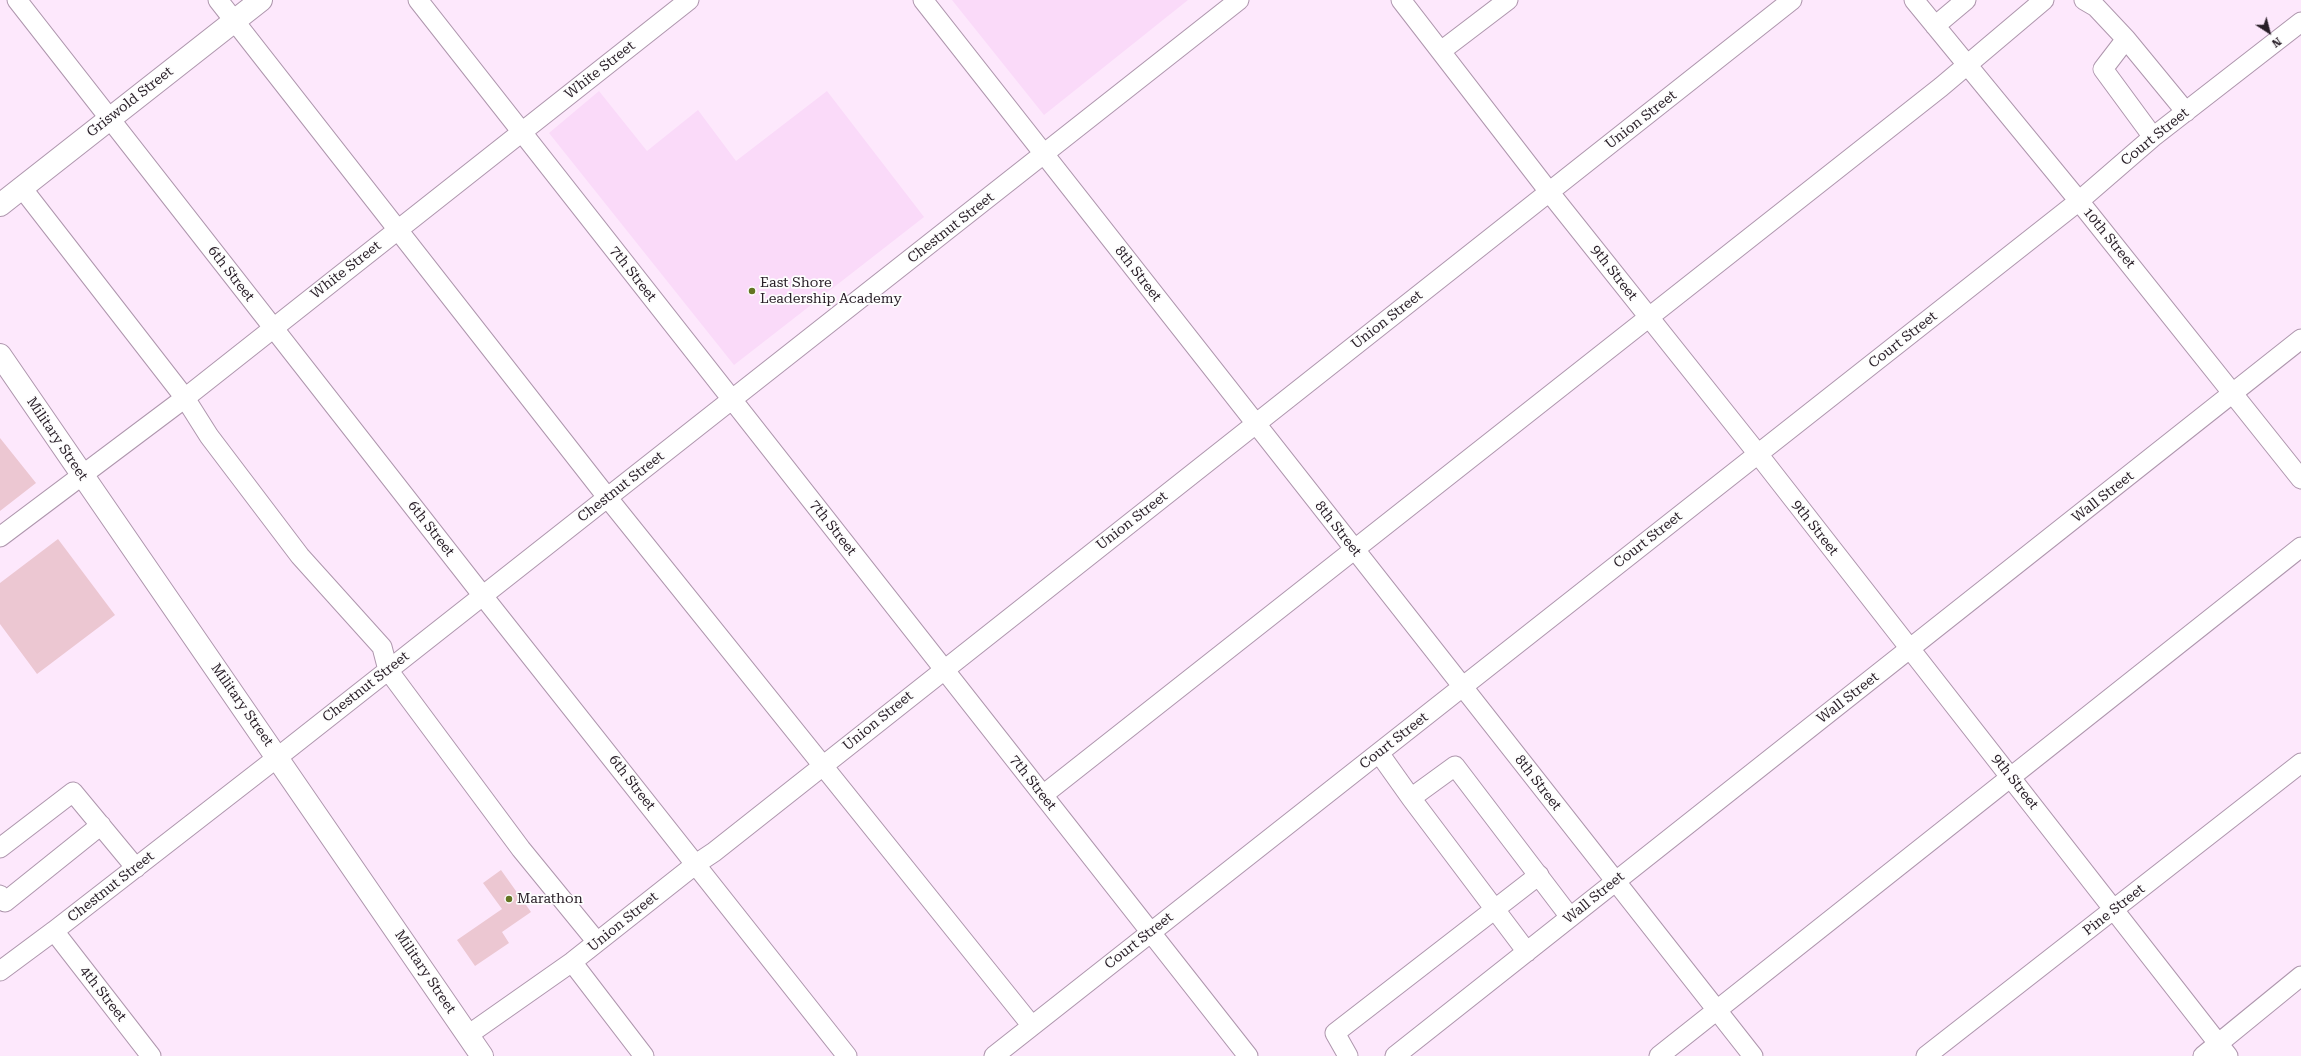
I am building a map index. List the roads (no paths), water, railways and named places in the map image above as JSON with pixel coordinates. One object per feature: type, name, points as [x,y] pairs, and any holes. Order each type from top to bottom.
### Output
[{"type":"main road","name":"Griswold Street","points":[[0,205],[261,0]]},
{"type":"main road","name":"Military Street","points":[[0,355],[82,476],[278,757],[482,1056]]},
{"type":"street","name":"6th Street","points":[[17,0],[483,596],[847,1056]]},
{"type":"street","points":[[218,0],[607,497],[1032,1026]]},
{"type":"street","name":"7th Street","points":[[418,0],[1248,1056]]},
{"type":"street","name":"White Street","points":[[0,537],[185,398],[272,327],[689,0]]},
{"type":"street","name":"8th Street","points":[[923,0],[1354,550],[1754,1056]]},
{"type":"street","name":"Chestnut Street","points":[[0,971],[136,868],[278,757],[1239,0]]},
{"type":"street","name":"9th Street","points":[[1401,0],[1550,193],[1758,454],[1909,650],[2115,909],[2223,1050]]},
{"type":"street","points":[[1441,52],[1508,0]]},
{"type":"street","name":"Union Street","points":[[468,1035],[572,962],[1550,193],[1792,0]]},
{"type":"street","name":"10th Street","points":[[1914,0],[2079,201],[2301,479]]},
{"type":"street","points":[[1935,26],[1966,0]]},
{"type":"street","points":[[1043,796],[1967,66],[2044,0]]},
{"type":"street","points":[[2084,0],[2096,7],[2126,39],[2186,112]]},
{"type":"street","name":"Court Street","points":[[994,1056],[2079,201],[2153,137],[2301,22]]},
{"type":"street","points":[[2126,39],[2104,69],[2153,137]]},
{"type":"street","points":[[22,188],[185,398],[209,436],[300,556],[382,647],[388,670],[521,849],[597,942]]},
{"type":"street","name":"Wall Street","points":[[1395,1056],[1527,952],[1615,880],[1909,650],[2301,339]]},
{"type":"street","points":[[1659,1056],[2301,547]]},
{"type":"street","points":[[1379,753],[1527,952]]},
{"type":"street","name":"Pine Street","points":[[1926,1056],[2301,763]]},
{"type":"street","points":[[1411,798],[1455,766],[1570,917]]},
{"type":"street","points":[[0,848],[73,792],[136,868]]},
{"type":"street","points":[[0,895],[5,902],[101,826]]},
{"type":"street","points":[[1348,1056],[1335,1033],[1494,908],[1539,875]]},
{"type":"street","name":"4th Street","points":[[54,931],[151,1056]]},
{"type":"street","points":[[572,962],[644,1056]]},
{"type":"street","points":[[2203,1056],[2223,1050],[2301,976]]},
{"type":"place","name":"East Shore Leadership Academy","points":[[752,291]]},
{"type":"place","name":"Marathon","points":[[509,899]]}]
